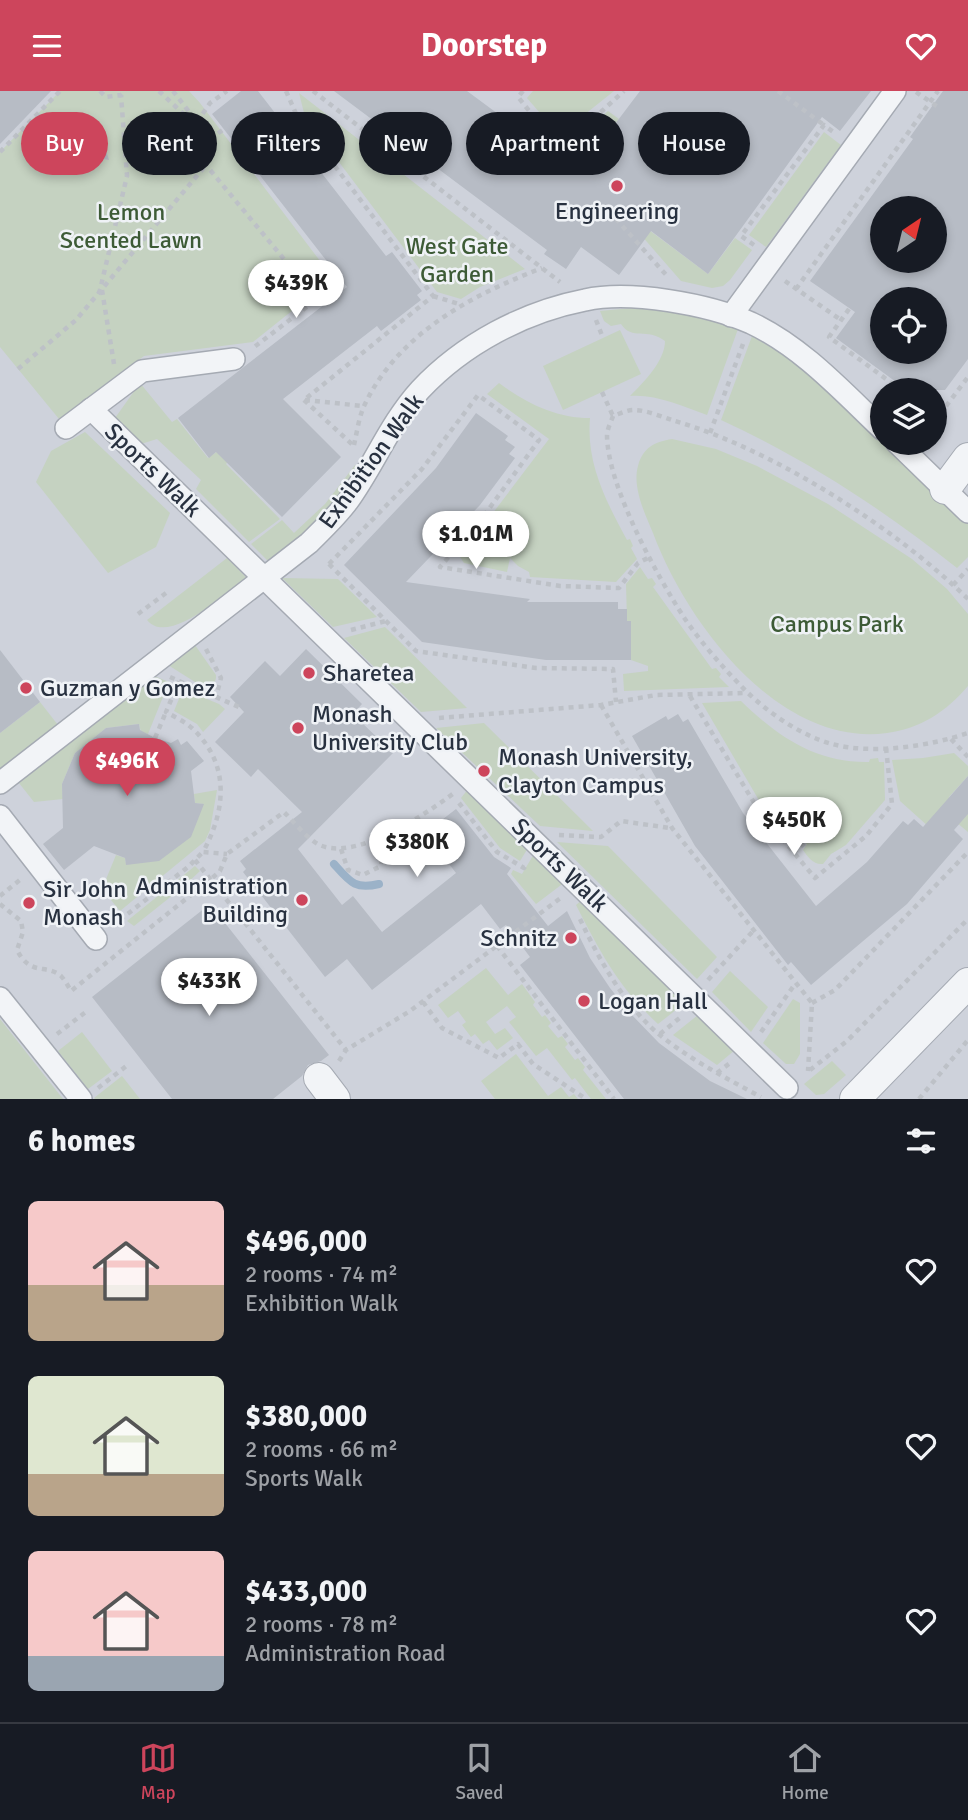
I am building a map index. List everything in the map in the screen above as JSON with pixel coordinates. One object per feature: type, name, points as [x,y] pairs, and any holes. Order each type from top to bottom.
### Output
[{"type":"street","points":[[741,320],[763,258],[854,148],[895,91]]},
{"type":"street","name":"Exhibition Walk","points":[[0,783],[309,544],[347,502],[396,422],[421,390],[483,339],[514,323],[588,299],[629,297],[673,302],[741,320],[794,348],[870,418]]},
{"type":"street","points":[[66,428],[142,371],[234,359]]},
{"type":"street","name":"Sports Walk","points":[[91,409],[527,833],[573,888],[693,996],[787,1088]]},
{"type":"street","points":[[910,455],[968,512]]},
{"type":"street","points":[[945,489],[968,458]]},
{"type":"street","points":[[0,816],[96,939]]},
{"type":"street","points":[[855,1099],[968,983]]},
{"type":"street","points":[[0,998],[40,1048],[87,1095]]},
{"type":"path","points":[[0,152],[60,91]]},
{"type":"path","points":[[100,91],[106,97],[121,95],[126,91]]},
{"type":"path","points":[[159,91],[210,139],[224,129]]},
{"type":"path","points":[[173,91],[189,112]]},
{"type":"path","points":[[204,112],[210,103],[227,91]]},
{"type":"path","points":[[286,91],[297,116],[433,296],[462,305]]},
{"type":"path","points":[[313,91],[359,127]]},
{"type":"path","points":[[523,91],[518,97],[530,112]]},
{"type":"path","points":[[601,112],[624,91]]},
{"type":"path","points":[[778,91],[854,148]]},
{"type":"path","points":[[915,91],[938,107]]},
{"type":"path","points":[[796,289],[938,91]]},
{"type":"path","points":[[118,389],[100,293],[127,176],[121,95]]},
{"type":"path","points":[[824,125],[741,236],[796,289],[841,320]]},
{"type":"path","points":[[18,369],[76,320],[198,175]]},
{"type":"path","points":[[214,175],[317,299]]},
{"type":"path","points":[[421,175],[565,286],[575,302]]},
{"type":"path","points":[[609,211],[671,281],[673,302]]},
{"type":"path","points":[[354,446],[363,406],[408,346],[462,305],[505,282],[542,268]]},
{"type":"path","points":[[257,345],[341,279]]},
{"type":"path","points":[[304,400],[433,296]]},
{"type":"path","points":[[849,309],[829,337],[885,378]]},
{"type":"path","points":[[710,433],[741,320]]},
{"type":"path","points":[[947,404],[968,377]]},
{"type":"path","points":[[602,392],[613,416],[607,432],[609,455],[632,524],[685,619],[717,660],[748,693],[786,722],[832,744],[868,749],[886,748],[920,745],[968,733]]},
{"type":"path","points":[[329,564],[422,469],[478,395],[539,439],[440,568],[560,586],[619,587],[638,563],[650,557]]},
{"type":"path","points":[[304,400],[363,406]]},
{"type":"path","points":[[304,400],[371,463]]},
{"type":"path","points":[[613,416],[632,410],[710,433],[759,455],[844,503],[923,557],[968,599]]},
{"type":"path","points":[[467,536],[503,540]]},
{"type":"path","points":[[309,544],[416,651],[536,668],[613,669],[616,702]]},
{"type":"path","points":[[953,585],[968,569]]},
{"type":"path","points":[[138,614],[170,590]]},
{"type":"path","points":[[323,636],[386,621]]},
{"type":"path","points":[[197,630],[221,678],[216,697]]},
{"type":"path","points":[[149,667],[239,706]]},
{"type":"path","points":[[155,738],[179,681]]},
{"type":"path","points":[[410,720],[601,705],[656,695],[748,693]]},
{"type":"path","points":[[690,696],[759,811],[815,878],[866,836],[892,804],[886,748]]},
{"type":"path","points":[[601,705],[672,828],[811,1003],[808,1071]]},
{"type":"path","points":[[96,939],[195,860],[203,852],[218,819],[222,795],[218,771],[209,747],[192,728],[166,712]]},
{"type":"path","points":[[951,739],[968,757]]},
{"type":"path","points":[[0,904],[22,921],[23,932],[17,950],[23,961],[35,968],[59,975],[71,991],[211,879],[220,871],[227,854],[284,812],[317,844],[341,849],[384,838],[452,795],[470,778]]},
{"type":"path","points":[[452,795],[498,852],[524,868]]},
{"type":"path","points":[[527,833],[601,837],[621,821],[672,828]]},
{"type":"path","points":[[341,849],[348,870],[363,875],[381,866],[384,838]]},
{"type":"path","points":[[793,853],[805,843]]},
{"type":"path","points":[[203,852],[227,854]]},
{"type":"path","points":[[811,1003],[835,990],[968,852]]},
{"type":"path","points":[[195,860],[346,1049]]},
{"type":"path","points":[[331,1080],[346,1049],[423,1002],[573,888],[600,961],[623,994],[654,1030],[680,1051],[766,1099]]},
{"type":"path","points":[[787,1088],[847,1041],[968,919]]},
{"type":"path","points":[[693,996],[754,930]]},
{"type":"path","points":[[497,946],[614,1099]]},
{"type":"path","points":[[749,1049],[795,984]]},
{"type":"path","points":[[423,1002],[442,1028],[499,1058],[517,1044],[533,1064],[586,1099]]},
{"type":"path","points":[[40,1048],[87,1011]]},
{"type":"path","points":[[919,1099],[968,1040]]},
{"type":"path","points":[[87,1095],[129,1064]]},
{"type":"shaded area","name":"Monash University, Clayton Campus","points":[[0,91],[968,91],[968,1099],[0,1099]]},
{"type":"green space","name":"Lemon Scented Lawn","points":[[60,91],[189,91],[207,112],[122,112],[122,175],[217,175],[217,125],[231,144],[231,175],[255,175],[333,278],[253,342],[144,356],[59,419],[0,347],[0,152],[21,131],[21,175],[108,175],[108,112],[39,112]]},
{"type":"green space","points":[[533,91],[614,91],[588,112],[539,112],[527,98]]},
{"type":"green space","name":"West Gate Garden","points":[[299,93],[323,112],[304,112]]},
{"type":"green space","name":"West Gate Garden","points":[[345,129],[359,140],[359,175],[404,175],[525,269],[480,287],[461,299],[437,292],[345,170]]},
{"type":"green space","points":[[824,132],[841,145],[766,247],[749,235]]},
{"type":"green space","points":[[614,204],[708,274],[735,238],[752,250],[723,286],[712,288],[681,281]]},
{"type":"green space","points":[[642,307],[690,314],[738,329],[707,415],[659,399],[630,396],[658,363],[665,341],[652,335],[630,332],[621,324],[611,326],[604,321],[600,311]]},
{"type":"green space","points":[[620,330],[641,374],[563,410],[543,366]]},
{"type":"green space","points":[[752,336],[792,360],[817,380],[870,431],[870,455],[896,455],[968,524],[968,557],[957,568],[844,487],[783,451],[721,420]]},
{"type":"green space","points":[[140,383],[172,422],[177,419],[208,458],[229,443],[236,452],[226,464],[280,519],[249,542],[196,489],[201,480],[157,439],[141,444],[115,418]]},
{"type":"green space","points":[[499,383],[542,408],[565,415],[590,418],[591,451],[599,482],[627,540],[630,539],[637,559],[616,582],[530,577],[529,572],[510,558],[507,572],[464,563],[460,557],[470,542],[504,545],[502,537],[477,534],[549,439],[487,394]]},
{"type":"green space","points":[[85,432],[170,513],[156,547],[108,573],[36,482],[51,451]]},
{"type":"green space","name":"Campus Park","points":[[672,439],[716,449],[757,466],[828,504],[912,559],[947,589],[968,614],[968,686],[942,711],[922,723],[887,733],[847,732],[810,721],[774,700],[742,672],[713,639],[688,604],[668,568],[646,517],[638,491],[638,466],[643,454],[650,447]]},
{"type":"green space","points":[[355,465],[361,468],[329,507],[269,562],[251,544],[282,520],[294,533],[325,504]]},
{"type":"green space","points":[[227,558],[247,578],[212,605],[183,622],[169,627],[157,627],[147,620]]},
{"type":"green space","points":[[640,567],[648,579],[652,578],[656,584],[653,587],[712,669],[716,668],[721,674],[719,677],[729,687],[624,691],[623,674],[648,671],[648,666],[631,660],[631,622],[627,621],[626,584]]},
{"type":"green space","points":[[282,578],[338,579],[377,617],[333,627]]},
{"type":"green space","points":[[385,627],[467,708],[421,712],[344,638]]},
{"type":"green space","points":[[195,645],[216,675],[214,683],[208,687],[203,687],[168,665]]},
{"type":"green space","points":[[154,676],[169,682],[148,734],[141,732],[139,724],[106,728],[75,753],[62,784],[63,799],[34,802],[19,783]]},
{"type":"green space","points":[[183,689],[225,709],[203,732],[197,724],[174,711]]},
{"type":"green space","points":[[741,701],[769,726],[815,753],[850,761],[869,762],[870,759],[878,758],[879,762],[884,762],[885,800],[846,845],[831,854],[823,864],[811,860],[803,850],[807,844],[803,842],[798,845],[760,802],[702,703]]},
{"type":"green space","points":[[40,702],[58,725],[0,769],[0,733]]},
{"type":"green space","points":[[484,723],[593,831],[540,826],[436,728]]},
{"type":"green space","points":[[954,753],[968,766],[968,776],[949,797],[968,814],[968,832],[944,812],[929,827],[900,801],[892,760]]},
{"type":"green space","points":[[468,789],[528,848],[520,861],[500,848],[461,798]]},
{"type":"green space","points":[[217,790],[210,830],[205,841],[120,911],[102,889],[116,855],[125,858],[126,864],[203,804],[195,803],[194,794]]},
{"type":"green space","points":[[557,842],[608,846],[717,957],[697,979]]},
{"type":"green space","points":[[534,854],[565,882],[536,904],[511,874],[513,870],[522,874]]},
{"type":"green space","points":[[195,866],[200,871],[183,887],[134,926],[127,921]]},
{"type":"green space","points":[[582,900],[686,1002],[658,1024],[632,997],[602,954],[576,905]]},
{"type":"green space","points":[[486,968],[508,995],[522,984],[535,1002],[533,1005],[542,1017],[545,1015],[551,1023],[548,1026],[558,1038],[562,1036],[568,1044],[565,1047],[575,1060],[578,1058],[585,1067],[583,1070],[606,1099],[591,1099],[547,1048],[536,1056],[509,1022],[516,1017],[507,1006],[486,1022],[495,1034],[505,1028],[513,1038],[497,1050],[489,1040],[483,1044],[475,1034],[471,1037],[462,1025],[466,1022],[458,1011],[448,1018],[438,1005]]},
{"type":"green space","points":[[730,971],[768,1007],[751,1032],[712,992]]},
{"type":"green space","points":[[793,999],[800,1003],[800,1054],[794,1064],[786,1064],[763,1043]]},
{"type":"green space","points":[[698,1015],[735,1050],[717,1065],[673,1035]]},
{"type":"green space","points":[[0,1019],[63,1099],[0,1099]]},
{"type":"green space","points":[[82,1032],[112,1071],[88,1089],[58,1051]]},
{"type":"green space","points":[[516,1054],[548,1096],[561,1087],[569,1097],[574,1094],[578,1099],[495,1099],[481,1081]]},
{"type":"green space","points":[[832,1061],[846,1075],[824,1094],[816,1095],[804,1084]]},
{"type":"green space","points":[[122,1076],[140,1099],[94,1098]]},
{"type":"building","points":[[0,91],[51,91],[31,112],[21,112],[21,122],[0,144]]},
{"type":"building","points":[[241,91],[258,91],[274,112],[231,112],[231,138],[217,120],[217,112],[215,112]]},
{"type":"building","name":"Engineering","points":[[334,91],[467,91],[495,112],[466,112],[466,175],[624,175],[624,112],[640,91],[871,91],[840,131],[822,117],[708,274],[651,231],[619,275],[581,247],[566,269],[544,254],[547,250],[447,175],[452,175],[452,112],[362,112]]},
{"type":"building","points":[[943,91],[968,91],[968,359],[947,387],[947,378],[891,378],[872,364],[947,364],[947,287],[870,287],[870,363],[836,338],[855,312],[810,281],[870,198],[870,273],[947,273],[947,196],[872,196],[913,139],[910,137]]},
{"type":"building","points":[[260,175],[323,175],[386,256],[392,252],[422,291],[417,295],[421,300],[381,331],[377,326],[283,399],[341,457],[282,517],[216,452],[209,458],[178,418],[347,287]]},
{"type":"building","points":[[476,413],[508,436],[505,440],[515,447],[509,454],[515,458],[480,505],[406,582],[530,599],[527,602],[618,602],[618,609],[627,609],[627,621],[631,621],[631,660],[546,660],[422,642],[344,565],[436,468]]},
{"type":"building","points":[[306,649],[362,704],[353,714],[393,753],[298,849],[342,905],[353,896],[382,932],[456,873],[425,833],[456,809],[494,857],[511,868],[507,874],[548,926],[567,911],[590,958],[610,988],[659,1043],[710,1081],[747,1099],[624,1099],[520,965],[530,957],[506,925],[500,929],[481,904],[372,990],[347,959],[325,977],[243,872],[246,869],[240,861],[302,812],[258,769],[251,777],[215,742],[244,712],[230,697],[265,661],[280,676]]},
{"type":"building","points":[[0,650],[40,702],[0,733]]},
{"type":"building","points":[[678,714],[683,722],[688,719],[743,813],[816,906],[867,862],[903,821],[908,825],[914,819],[923,827],[968,776],[968,814],[954,830],[963,839],[907,904],[811,985],[791,962],[788,965],[695,846],[632,736],[666,716],[668,720]]},
{"type":"building","points":[[139,724],[140,730],[155,738],[171,743],[178,739],[181,745],[187,741],[204,761],[191,771],[195,803],[204,804],[191,837],[159,861],[126,865],[125,858],[94,846],[64,870],[43,844],[63,828],[62,784],[75,753],[106,728]]},
{"type":"building","points":[[210,904],[329,1055],[308,1065],[302,1076],[273,1099],[172,1099],[92,997]]},
{"type":"waterway","points":[[334,864],[344,876],[358,885],[379,884]]},
{"type":"place","name":"Engineering","points":[[617,186]]},
{"type":"place","name":"Sharetea","points":[[309,673]]},
{"type":"place","name":"Guzman y Gomez","points":[[26,688]]},
{"type":"place","name":"Monash University Club","points":[[298,728]]},
{"type":"place","name":"Monash University, Clayton Campus","points":[[484,771]]},
{"type":"place","name":"Administration Building","points":[[302,900]]},
{"type":"place","name":"Sir John Monash","points":[[29,903]]},
{"type":"place","name":"Schnitz","points":[[571,938]]},
{"type":"place","name":"Logan Hall","points":[[584,1001]]}]
